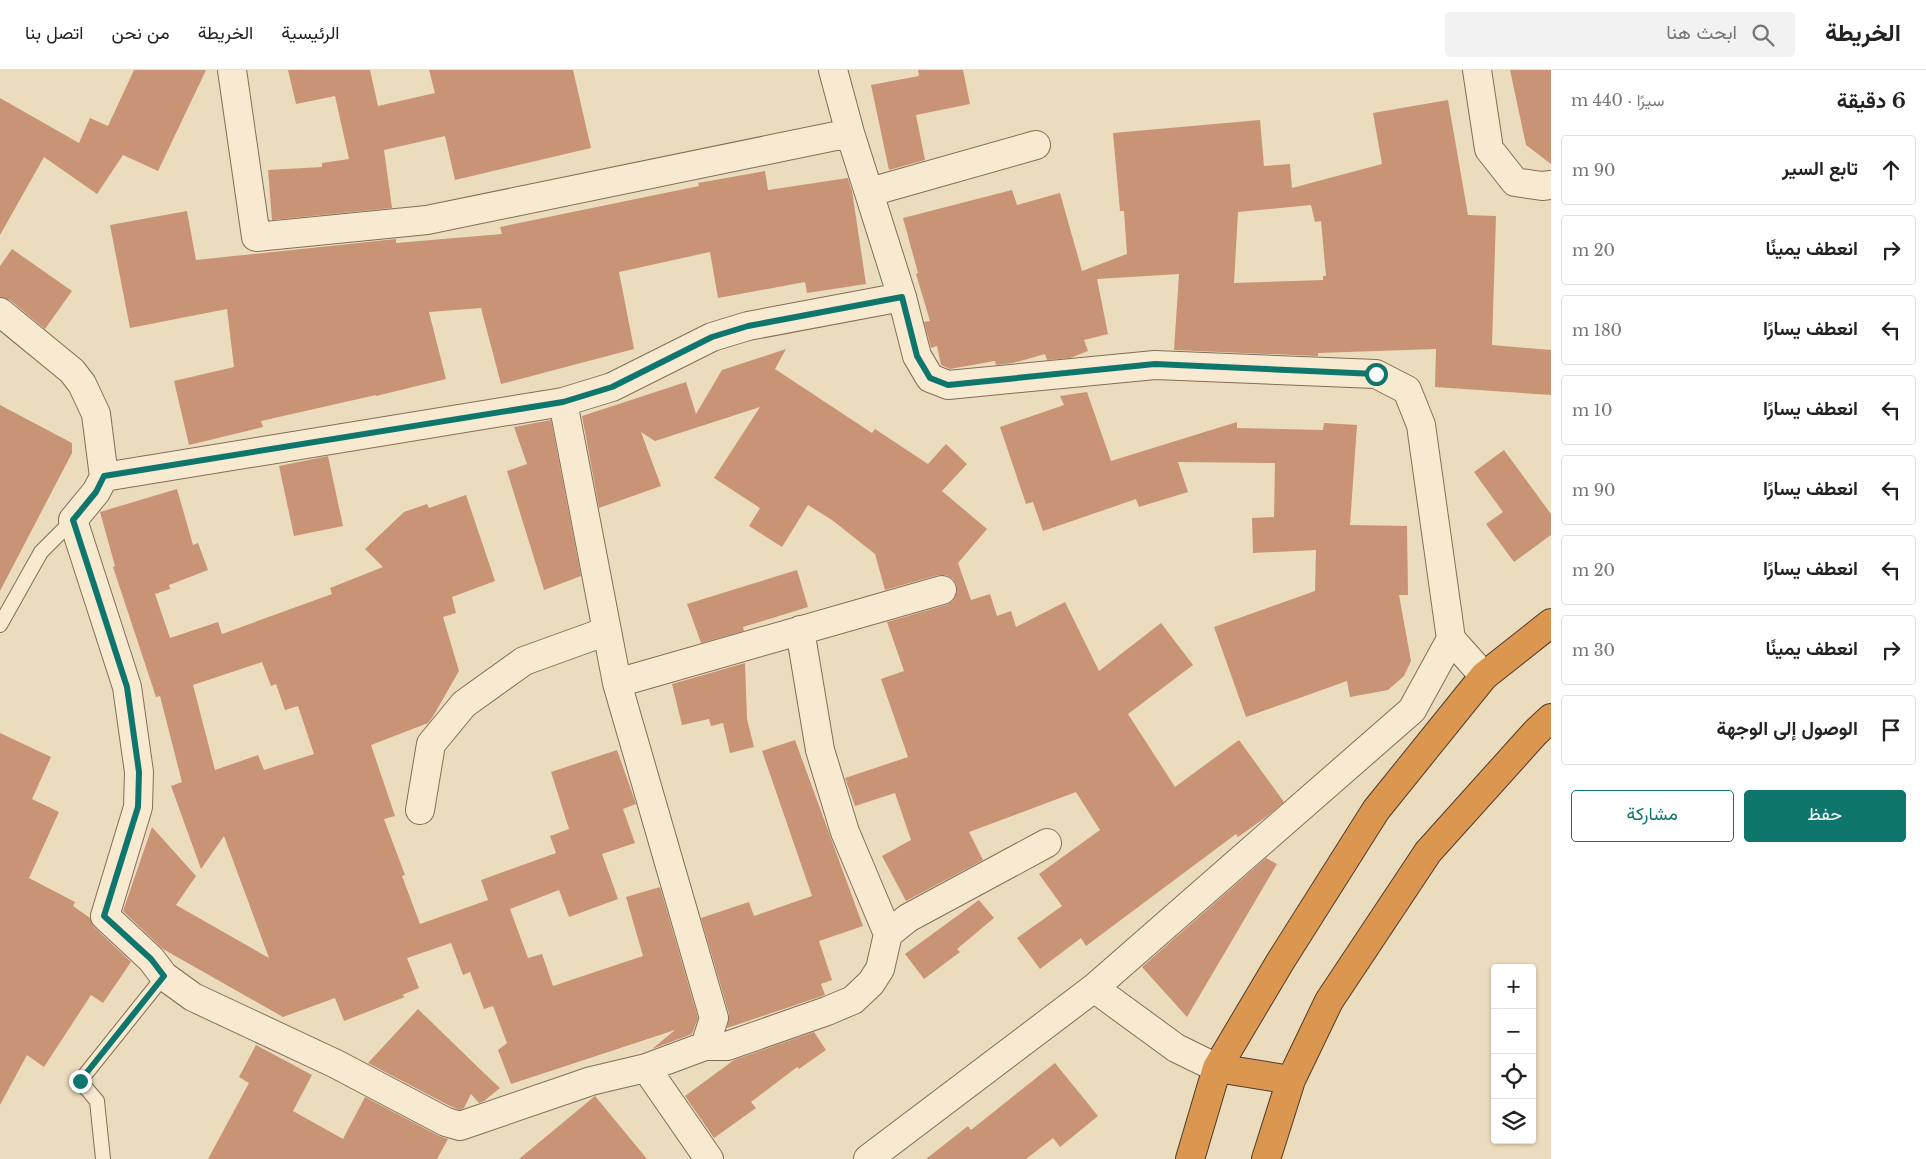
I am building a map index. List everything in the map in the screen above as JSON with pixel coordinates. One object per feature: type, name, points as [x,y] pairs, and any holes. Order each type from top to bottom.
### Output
[{"type":"highway","points":[[1190,1159],[1217,1068],[1280,962],[1376,810],[1484,676],[1551,623]]},
{"type":"highway","points":[[1266,1159],[1291,1080],[1329,1001],[1428,852],[1535,733],[1551,718]]},
{"type":"highway","points":[[1217,1068],[1291,1080]]},
{"type":"street","points":[[232,70],[256,237],[427,220],[850,133]]},
{"type":"street","points":[[833,70],[850,133],[902,297],[917,356],[930,378],[948,385],[1155,364],[1376,374],[1407,390],[1421,425],[1451,639],[1484,676]]},
{"type":"street","points":[[1477,70],[1489,149],[1515,182],[1542,186],[1551,185]]},
{"type":"street","points":[[870,192],[1036,145]]},
{"type":"street","points":[[104,476],[563,402],[612,387],[712,337],[748,326],[902,297]]},
{"type":"street","points":[[0,312],[72,371],[82,384],[96,414],[104,476],[96,492],[73,520],[127,687],[139,772],[138,807],[104,916],[151,959],[164,976],[193,996],[336,1064],[446,1122],[460,1126],[591,1081],[646,1068],[705,1046],[727,1046],[853,1000],[871,983],[880,970],[888,934],[845,832],[820,750],[800,630]]},
{"type":"street","points":[[563,402],[617,683],[714,1018],[705,1046]]},
{"type":"street","points":[[617,683],[942,590]]},
{"type":"street","points":[[420,810],[431,744],[464,704],[524,661],[607,631]]},
{"type":"street","points":[[868,1159],[1094,988],[1412,710],[1451,639]]},
{"type":"street","points":[[888,934],[908,918],[1047,843]]},
{"type":"street","points":[[1094,988],[1176,1048],[1217,1068]]},
{"type":"street","points":[[646,1068],[709,1159]]},
{"type":"lane","points":[[0,625],[41,552],[73,520]]},
{"type":"lane","points":[[103,1159],[97,1101],[80,1081],[164,976]]},
{"type":"building","points":[[134,70],[206,70],[158,171],[123,155],[97,194],[44,157],[0,235],[0,98],[79,143],[90,118],[108,126]]},
{"type":"building","points":[[288,70],[370,70],[378,106],[435,93],[429,70],[573,70],[591,148],[455,180],[445,136],[384,150],[392,208],[272,220],[268,170],[322,167],[322,163],[349,159],[335,96],[296,104]]},
{"type":"building","points":[[918,70],[963,70],[970,104],[916,115],[925,160],[889,170],[871,85],[919,76]]},
{"type":"building","points":[[1510,70],[1551,70],[1551,164],[1526,145]]},
{"type":"building","points":[[1448,100],[1468,215],[1496,216],[1492,345],[1551,350],[1551,395],[1435,387],[1436,349],[1318,353],[1318,356],[1174,350],[1179,274],[1097,279],[1108,334],[1084,340],[1088,351],[1070,358],[1047,360],[1045,354],[1013,363],[996,365],[995,361],[950,369],[941,365],[937,346],[931,348],[924,322],[930,321],[916,274],[918,273],[903,218],[1012,190],[1017,205],[1060,193],[1082,271],[1127,254],[1124,211],[1120,211],[1113,133],[1260,120],[1264,166],[1290,164],[1292,188],[1382,164],[1373,113]],"holes":[[[1311,205],[1315,222],[1321,221],[1326,276],[1323,276],[1323,280],[1234,283],[1238,212]]]},
{"type":"building","points":[[765,171],[768,190],[848,178],[852,191],[866,284],[807,293],[805,282],[718,298],[710,252],[619,272],[634,349],[501,384],[481,308],[429,312],[446,379],[261,421],[263,427],[189,445],[174,381],[234,367],[227,309],[130,328],[110,225],[187,211],[196,260],[396,239],[396,243],[502,234],[500,227],[699,186],[698,183]]},
{"type":"building","points":[[12,249],[72,291],[45,329],[10,300],[0,297],[0,266]]},
{"type":"building","points":[[786,349],[775,369],[872,433],[875,429],[928,464],[946,444],[967,464],[942,491],[987,529],[958,563],[971,600],[990,594],[997,616],[1011,611],[1016,627],[1065,602],[1099,671],[1161,623],[1193,665],[1128,714],[1175,787],[1239,740],[1284,802],[1238,837],[1236,834],[1086,946],[1081,938],[1040,969],[1017,938],[1062,906],[1039,874],[1100,830],[1076,792],[969,832],[983,860],[906,901],[882,856],[911,840],[895,793],[855,806],[845,778],[908,757],[881,679],[904,671],[887,622],[946,605],[953,601],[957,593],[957,586],[953,579],[946,575],[938,575],[885,590],[875,554],[832,520],[808,505],[782,547],[749,526],[760,508],[714,478],[760,407],[655,441],[641,432],[661,486],[599,508],[582,416],[686,382],[696,414],[722,370]]},
{"type":"building","points":[[1087,392],[1111,461],[1237,422],[1237,428],[1323,430],[1324,423],[1357,425],[1350,525],[1407,526],[1408,595],[1399,595],[1411,661],[1404,676],[1388,690],[1350,697],[1347,681],[1246,717],[1214,627],[1315,591],[1316,550],[1253,553],[1252,518],[1274,517],[1275,463],[1178,462],[1188,492],[1139,507],[1136,499],[1043,531],[1033,502],[1026,504],[1000,427],[1064,405],[1060,396]]},
{"type":"building","points":[[0,405],[72,443],[72,453],[0,591]]},
{"type":"building","points":[[551,420],[581,576],[544,590],[507,471],[527,464],[514,427]]},
{"type":"building","points":[[1504,450],[1551,514],[1551,535],[1514,562],[1486,524],[1503,512],[1474,472]]},
{"type":"building","points":[[328,456],[343,526],[294,536],[279,466]]},
{"type":"building","points":[[177,489],[193,545],[198,543],[208,570],[169,585],[170,589],[155,594],[170,638],[218,622],[222,634],[332,594],[330,588],[383,567],[365,549],[404,512],[427,504],[429,508],[466,495],[495,581],[452,597],[456,613],[443,617],[459,671],[432,718],[428,723],[371,745],[395,816],[384,819],[405,875],[402,876],[420,924],[488,900],[481,880],[556,853],[550,836],[569,829],[551,772],[617,750],[636,804],[623,809],[635,843],[602,854],[618,899],[569,917],[559,890],[510,909],[528,958],[542,954],[553,986],[643,956],[626,897],[660,887],[698,1018],[692,1034],[652,1049],[675,1030],[511,1084],[498,1050],[507,1043],[493,1006],[484,1009],[470,972],[463,975],[451,943],[407,958],[419,988],[402,995],[405,997],[344,1021],[335,998],[283,1017],[163,949],[123,911],[152,827],[196,876],[176,905],[269,958],[224,836],[201,869],[171,786],[182,782],[160,696],[156,697],[113,567],[115,566],[100,512]],"holes":[[[262,662],[271,686],[276,684],[285,710],[298,706],[314,754],[264,770],[258,755],[215,770],[193,685]]]},
{"type":"building","points":[[797,570],[808,607],[743,627],[744,631],[701,643],[687,604]]},
{"type":"building","points":[[745,663],[747,719],[754,747],[730,753],[723,723],[711,726],[709,719],[682,725],[672,684]]},
{"type":"building","points":[[0,733],[51,757],[32,799],[59,812],[29,878],[75,902],[73,906],[90,918],[94,927],[131,962],[103,1003],[91,995],[44,1067],[27,1055],[0,1105]]},
{"type":"building","points":[[795,740],[863,926],[819,941],[832,980],[821,984],[825,995],[727,1028],[729,1014],[701,918],[749,902],[754,916],[812,896],[762,751]]},
{"type":"building","points":[[1266,858],[1277,864],[1187,1017],[1142,967]]},
{"type":"building","points":[[979,900],[994,918],[957,949],[960,952],[924,979],[905,954]]},
{"type":"building","points":[[418,1009],[500,1088],[479,1103],[471,1094],[464,1108],[460,1110],[368,1063]]},
{"type":"building","points":[[814,1032],[826,1050],[799,1069],[797,1067],[751,1102],[756,1108],[714,1138],[685,1096],[734,1060]]},
{"type":"building","points":[[256,1045],[312,1075],[293,1111],[343,1139],[365,1097],[448,1139],[437,1159],[208,1159],[249,1083],[239,1077]]},
{"type":"building","points":[[1055,1063],[1098,1116],[1060,1147],[1053,1138],[1026,1159],[926,1159],[968,1126],[971,1130]]},
{"type":"building","points":[[595,1096],[647,1159],[519,1159]]},
{"type":"route","points":[[80,1081],[164,976],[151,959],[104,916],[138,807],[139,772],[127,687],[73,520],[96,492],[104,476],[563,402],[612,387],[712,337],[748,326],[902,297],[917,356],[930,378],[948,385],[1155,364],[1376,374]]}]
